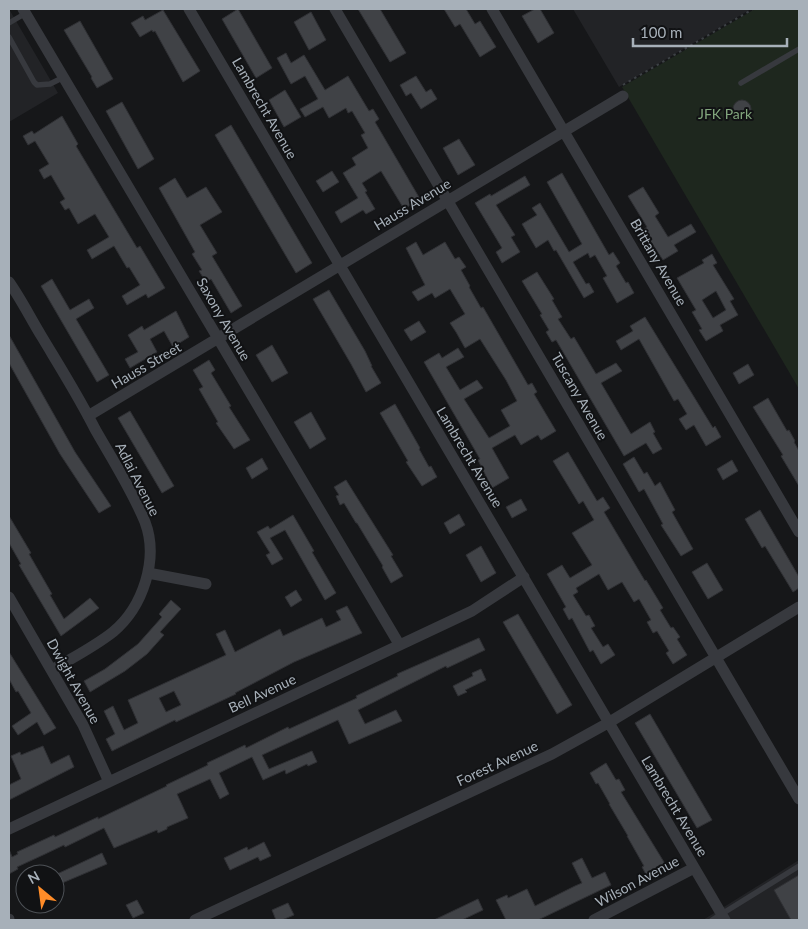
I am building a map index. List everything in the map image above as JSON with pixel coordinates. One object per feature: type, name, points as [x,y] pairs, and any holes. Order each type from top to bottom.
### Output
[{"type":"street","name":"Lambrecht Avenue","points":[[189,9],[694,868],[720,918]]},
{"type":"street","name":"Tuscany Avenue","points":[[335,9],[799,799]]},
{"type":"street","name":"Brittany Avenue","points":[[492,9],[799,532]]},
{"type":"street","name":"Saxony Avenue","points":[[25,11],[399,644]]},
{"type":"street","name":"Hauss Avenue","points":[[218,340],[564,130],[621,92]]},
{"type":"street","name":"Adlai Avenue","points":[[9,282],[88,416],[134,500],[145,523],[150,540],[148,573],[134,606],[114,631],[52,670]]},
{"type":"street","name":"Hauss Street","points":[[88,416],[218,340]]},
{"type":"street","points":[[148,573],[206,584]]},
{"type":"street","name":"Bell Avenue","points":[[9,829],[472,611],[524,577]]},
{"type":"street","name":"Dwight Avenue","points":[[9,597],[83,725],[109,782]]},
{"type":"street","name":"Forest Avenue","points":[[195,920],[552,754],[608,723],[799,608]]},
{"type":"street","name":"Wilson Avenue","points":[[594,920],[694,868]]},
{"type":"lane","points":[[9,23],[25,11]]},
{"type":"lane","points":[[9,38],[37,86],[50,84],[64,77]]},
{"type":"lane","points":[[741,83],[799,49]]},
{"type":"lane","points":[[720,918],[799,866]]},
{"type":"path","points":[[621,92],[752,9]]},
{"type":"shaded area","points":[[9,9],[58,93],[9,122]]},
{"type":"shaded area","points":[[573,9],[751,9],[619,87]]},
{"type":"shaded area","points":[[799,860],[799,920],[703,920]]},
{"type":"green space","name":"JFK Park","points":[[755,9],[799,9],[799,389],[622,87]]},
{"type":"building","points":[[238,9],[272,68],[256,78],[222,19]]},
{"type":"building","points":[[358,9],[380,9],[406,53],[390,62]]},
{"type":"building","points":[[444,9],[466,9],[475,24],[480,21],[496,47],[480,57],[460,24],[455,27]]},
{"type":"building","points":[[535,9],[540,9],[554,33],[538,43],[522,16]]},
{"type":"building","points":[[163,10],[200,71],[183,82],[155,31],[153,32],[152,30],[140,37],[131,23],[143,16],[145,20]]},
{"type":"building","points":[[311,12],[326,40],[309,50],[294,22]]},
{"type":"building","points":[[80,21],[113,79],[97,88],[64,30]]},
{"type":"building","points":[[286,53],[291,63],[304,55],[325,90],[348,76],[369,111],[373,109],[379,119],[375,122],[420,199],[404,209],[381,171],[362,183],[375,209],[366,214],[363,210],[341,223],[335,212],[358,198],[343,173],[356,165],[352,158],[368,148],[361,135],[365,133],[352,111],[348,113],[346,108],[329,118],[323,107],[305,117],[300,109],[318,99],[305,76],[291,84],[277,58]]},
{"type":"building","points":[[416,76],[426,92],[431,89],[437,99],[421,109],[411,93],[406,96],[400,85]]},
{"type":"building","points":[[285,90],[301,117],[284,127],[269,100]]},
{"type":"building","points":[[742,100],[748,103],[751,109],[748,115],[742,118],[736,115],[733,109],[736,103]]},
{"type":"building","points":[[122,102],[154,159],[138,169],[106,111]]},
{"type":"building","points":[[62,116],[78,144],[76,146],[137,248],[140,246],[165,288],[148,298],[146,294],[127,305],[122,296],[140,285],[114,246],[92,259],[87,250],[109,237],[95,214],[78,224],[69,208],[65,210],[60,202],[65,199],[51,175],[44,179],[39,170],[49,164],[35,141],[28,145],[23,136],[32,131],[34,134]]},
{"type":"building","points":[[231,125],[312,263],[296,273],[215,135]]},
{"type":"building","points":[[459,139],[475,165],[458,175],[443,148]]},
{"type":"building","points":[[332,171],[339,182],[323,192],[316,181]]},
{"type":"building","points":[[562,173],[609,255],[613,252],[620,263],[616,266],[634,293],[617,303],[603,278],[607,276],[595,255],[590,258],[588,253],[573,262],[586,284],[589,283],[594,292],[584,298],[556,250],[554,251],[548,240],[536,248],[522,224],[537,215],[532,208],[540,203],[569,252],[582,244],[547,182]]},
{"type":"building","points":[[525,176],[530,185],[496,205],[515,235],[511,237],[520,252],[502,263],[496,252],[502,248],[475,203]]},
{"type":"building","points":[[175,178],[187,198],[206,187],[222,212],[200,225],[217,253],[212,256],[242,306],[231,313],[211,279],[206,282],[199,271],[202,270],[192,254],[195,252],[159,188]]},
{"type":"building","points":[[643,187],[659,213],[655,216],[668,237],[691,224],[696,232],[674,245],[678,251],[663,260],[643,230],[647,227],[628,196]]},
{"type":"building","points":[[416,242],[423,255],[445,242],[455,259],[459,257],[466,267],[461,270],[469,287],[481,308],[483,307],[528,385],[532,383],[537,392],[534,394],[556,431],[541,440],[538,435],[521,445],[515,435],[492,448],[509,478],[492,488],[478,460],[480,459],[424,362],[439,353],[442,358],[458,348],[464,357],[446,367],[460,390],[477,380],[483,388],[464,399],[489,438],[510,426],[501,410],[517,401],[480,339],[465,348],[450,323],[465,314],[450,289],[435,298],[432,293],[418,301],[412,292],[425,285],[406,248]]},
{"type":"building","points":[[712,254],[717,263],[713,265],[734,299],[730,301],[738,315],[720,325],[723,331],[706,341],[699,330],[702,329],[692,312],[696,310],[677,278],[704,263],[702,260]],"holes":[[[716,291],[726,310],[713,318],[702,300]]]},
{"type":"building","points":[[537,272],[554,299],[552,300],[562,317],[558,319],[571,339],[574,337],[596,374],[616,363],[622,371],[601,383],[631,434],[650,422],[655,432],[653,433],[662,449],[653,454],[646,443],[624,456],[556,340],[552,342],[546,332],[549,330],[540,315],[542,314],[522,281]]},
{"type":"building","points":[[52,279],[70,310],[89,299],[94,308],[76,319],[109,375],[97,382],[41,286]]},
{"type":"building","points":[[329,290],[365,351],[381,383],[366,392],[313,299]]},
{"type":"building","points":[[176,311],[189,337],[173,347],[164,331],[150,339],[157,352],[130,368],[125,359],[138,352],[128,335],[142,326],[144,330]]},
{"type":"building","points":[[645,317],[713,428],[715,426],[721,437],[706,446],[694,425],[686,430],[679,419],[687,414],[678,399],[674,401],[639,339],[621,350],[616,341],[633,331],[630,326]]},
{"type":"building","points":[[419,321],[426,332],[411,341],[404,330]]},
{"type":"building","points":[[9,335],[75,452],[111,506],[99,513],[60,454],[9,363]]},
{"type":"building","points":[[272,345],[288,373],[272,382],[256,355]]},
{"type":"building","points":[[209,360],[215,370],[211,373],[231,406],[229,407],[250,440],[234,449],[216,423],[218,422],[199,389],[203,387],[193,370]]},
{"type":"building","points":[[748,364],[754,375],[739,384],[733,373]]},
{"type":"building","points":[[768,398],[787,431],[789,430],[799,451],[799,486],[781,456],[783,455],[753,407]]},
{"type":"building","points":[[395,404],[429,467],[431,466],[437,477],[422,486],[406,462],[408,461],[380,413]]},
{"type":"building","points":[[130,411],[174,486],[162,493],[118,418]]},
{"type":"building","points":[[311,412],[326,439],[310,449],[294,422]]},
{"type":"building","points":[[568,452],[597,501],[603,497],[610,508],[604,512],[663,608],[660,610],[671,628],[673,627],[680,637],[677,639],[687,655],[673,664],[666,653],[669,651],[657,631],[653,633],[647,622],[651,620],[639,599],[634,602],[622,582],[608,590],[599,574],[576,588],[578,592],[573,595],[586,616],[589,615],[595,626],[591,628],[603,647],[608,644],[615,655],[601,664],[593,650],[590,652],[572,618],[569,620],[563,609],[566,607],[547,574],[562,565],[570,578],[592,565],[572,533],[594,520],[583,501],[579,504],[553,461]]},
{"type":"building","points":[[634,457],[644,474],[647,472],[655,486],[660,482],[675,510],[672,512],[693,549],[681,556],[661,525],[663,524],[644,489],[639,492],[623,464]]},
{"type":"building","points":[[262,458],[268,469],[252,479],[246,468]]},
{"type":"building","points":[[732,460],[738,471],[723,480],[717,469]]},
{"type":"building","points":[[346,480],[393,555],[391,556],[403,576],[391,583],[357,523],[344,503],[340,505],[336,496],[339,495],[334,487]]},
{"type":"building","points":[[521,499],[527,510],[512,518],[506,507]]},
{"type":"building","points":[[760,510],[799,577],[799,588],[793,592],[765,546],[762,548],[745,519]]},
{"type":"building","points":[[459,514],[465,525],[450,534],[444,523]]},
{"type":"building","points":[[293,515],[336,593],[325,600],[285,530],[270,538],[283,559],[272,565],[266,555],[270,553],[257,532],[268,526],[270,529]]},
{"type":"building","points":[[9,516],[31,553],[29,554],[64,619],[90,598],[99,608],[61,636],[19,565],[21,564],[9,543]]},
{"type":"building","points":[[481,546],[496,573],[481,582],[466,555]]},
{"type":"building","points":[[707,563],[723,590],[708,599],[692,572]]},
{"type":"building","points":[[296,590],[302,600],[291,607],[285,597]]},
{"type":"building","points":[[171,600],[181,609],[160,632],[164,635],[147,654],[125,671],[90,692],[84,681],[105,669],[138,644],[162,617],[159,614]]},
{"type":"building","points":[[347,606],[362,633],[294,662],[236,694],[176,722],[175,720],[112,751],[106,739],[115,734],[104,711],[113,706],[124,730],[138,723],[128,700],[226,655],[216,634],[225,630],[235,652],[280,629],[283,636],[322,618],[326,627],[341,620],[336,611]],"holes":[[[174,691],[181,705],[166,712],[159,698]]]},
{"type":"building","points":[[518,614],[572,705],[557,714],[503,622]]},
{"type":"building","points":[[479,638],[485,650],[447,668],[446,666],[358,710],[365,724],[396,710],[402,721],[349,744],[338,720],[262,755],[269,769],[312,751],[317,762],[308,766],[307,764],[286,774],[285,770],[263,780],[252,757],[219,773],[229,794],[220,799],[210,779],[177,794],[188,818],[167,827],[167,829],[158,833],[157,830],[114,848],[104,828],[23,864],[15,864],[15,871],[9,874],[9,849],[12,857],[18,854],[17,852],[54,835],[55,837],[98,817],[98,819],[167,786],[208,765],[207,763],[245,745],[246,748],[288,727],[289,729],[357,698],[356,696],[398,676],[397,674]]},
{"type":"building","points":[[9,652],[56,728],[44,735],[37,722],[18,735],[12,726],[31,713],[9,679]]},
{"type":"building","points":[[481,669],[486,680],[465,690],[467,692],[458,696],[453,686],[473,676],[472,673]]},
{"type":"building","points":[[650,714],[712,820],[697,828],[635,723]]},
{"type":"building","points":[[43,746],[51,764],[69,755],[74,767],[9,800],[9,785],[21,779],[11,756],[20,752],[21,755]]},
{"type":"building","points":[[606,763],[616,780],[619,779],[625,790],[621,792],[667,867],[648,878],[642,867],[644,866],[628,836],[598,783],[596,784],[590,773]]},
{"type":"building","points":[[264,842],[271,856],[260,861],[258,857],[230,870],[224,858],[247,847],[248,850]]},
{"type":"building","points":[[102,853],[107,864],[65,882],[65,870]]},
{"type":"building","points":[[582,858],[592,878],[605,872],[611,885],[538,920],[506,920],[496,900],[507,895],[508,898],[527,889],[535,906],[582,883],[572,863]]},
{"type":"building","points":[[799,875],[799,920],[791,920],[774,890]]},
{"type":"building","points":[[478,899],[483,910],[462,920],[434,920]]},
{"type":"building","points":[[137,900],[144,913],[133,918],[126,905]]},
{"type":"building","points":[[288,903],[294,915],[282,920],[276,920],[272,910]]}]
